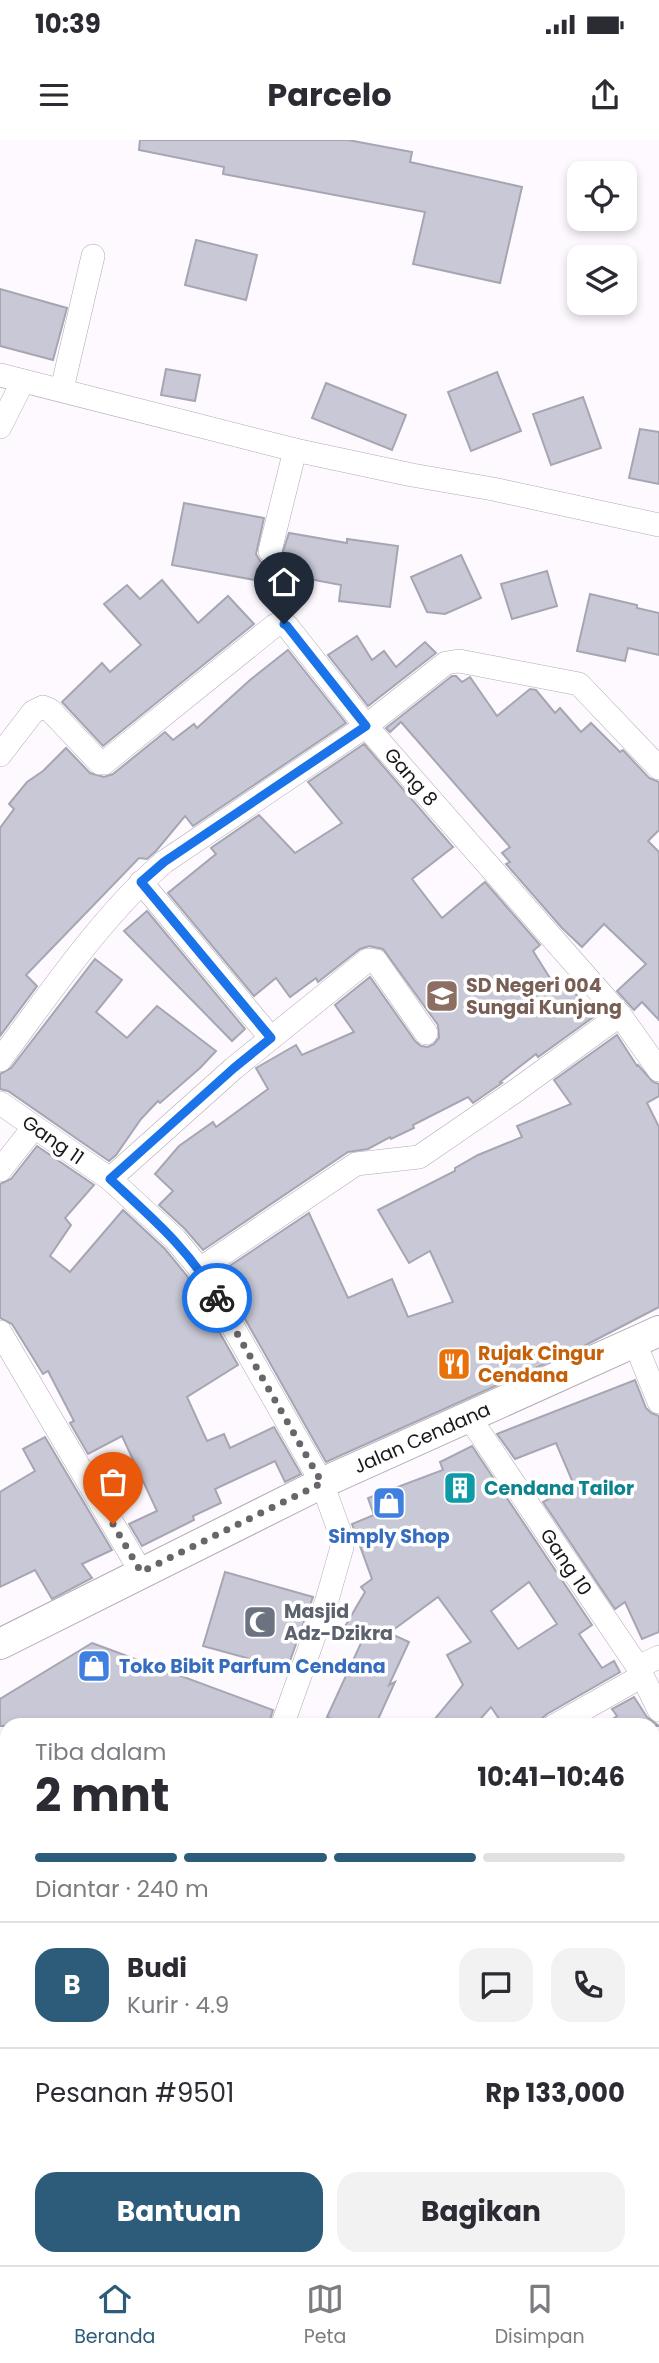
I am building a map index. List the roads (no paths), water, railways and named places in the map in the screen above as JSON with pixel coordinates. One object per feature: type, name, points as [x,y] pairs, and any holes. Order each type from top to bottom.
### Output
[{"type":"street","points":[[62,389],[93,256]]},
{"type":"street","points":[[0,375],[295,450],[659,525]]},
{"type":"street","points":[[0,427],[23,381]]},
{"type":"street","points":[[270,551],[295,450]]},
{"type":"street","name":"Gang 8","points":[[0,754],[33,712],[43,707],[50,710],[100,763],[106,762],[279,624],[287,626],[366,726],[620,1015],[659,1070]]},
{"type":"street","points":[[0,1060],[72,964],[141,882],[164,862],[366,726],[446,663],[459,661],[579,684],[659,768]]},
{"type":"street","points":[[141,882],[271,1038]]},
{"type":"street","points":[[110,1179],[234,1068],[372,959],[426,1033]]},
{"type":"street","points":[[200,1269],[356,1164],[419,1157],[620,1015]]},
{"type":"street","name":"Gang 11","points":[[0,1103],[110,1179],[175,1238],[200,1269],[322,1483],[339,1530],[342,1548],[327,1600],[285,1718]]},
{"type":"street","points":[[0,1171],[34,1127]]},
{"type":"street","points":[[0,1332],[141,1572]]},
{"type":"street","points":[[647,1337],[659,1402]]},
{"type":"street","name":"Jalan Cendana","points":[[0,1643],[322,1483],[647,1337]]},
{"type":"street","name":"Gang 10","points":[[469,1417],[640,1672],[659,1710]]},
{"type":"street","points":[[567,1718],[659,1657]]},
{"type":"place","name":"SD Negeri 004 Sungai Kunjang","points":[[442,996]]},
{"type":"place","name":"Rujak Cingur Cendana","points":[[454,1364]]},
{"type":"place","name":"Cendana Tailor","points":[[460,1488]]},
{"type":"place","name":"Simply Shop","points":[[389,1503]]},
{"type":"place","name":"Masjid Adz-Dzikra","points":[[260,1622]]},
{"type":"place","name":"Toko Bibit Parfum Cendana","points":[[94,1666]]}]
